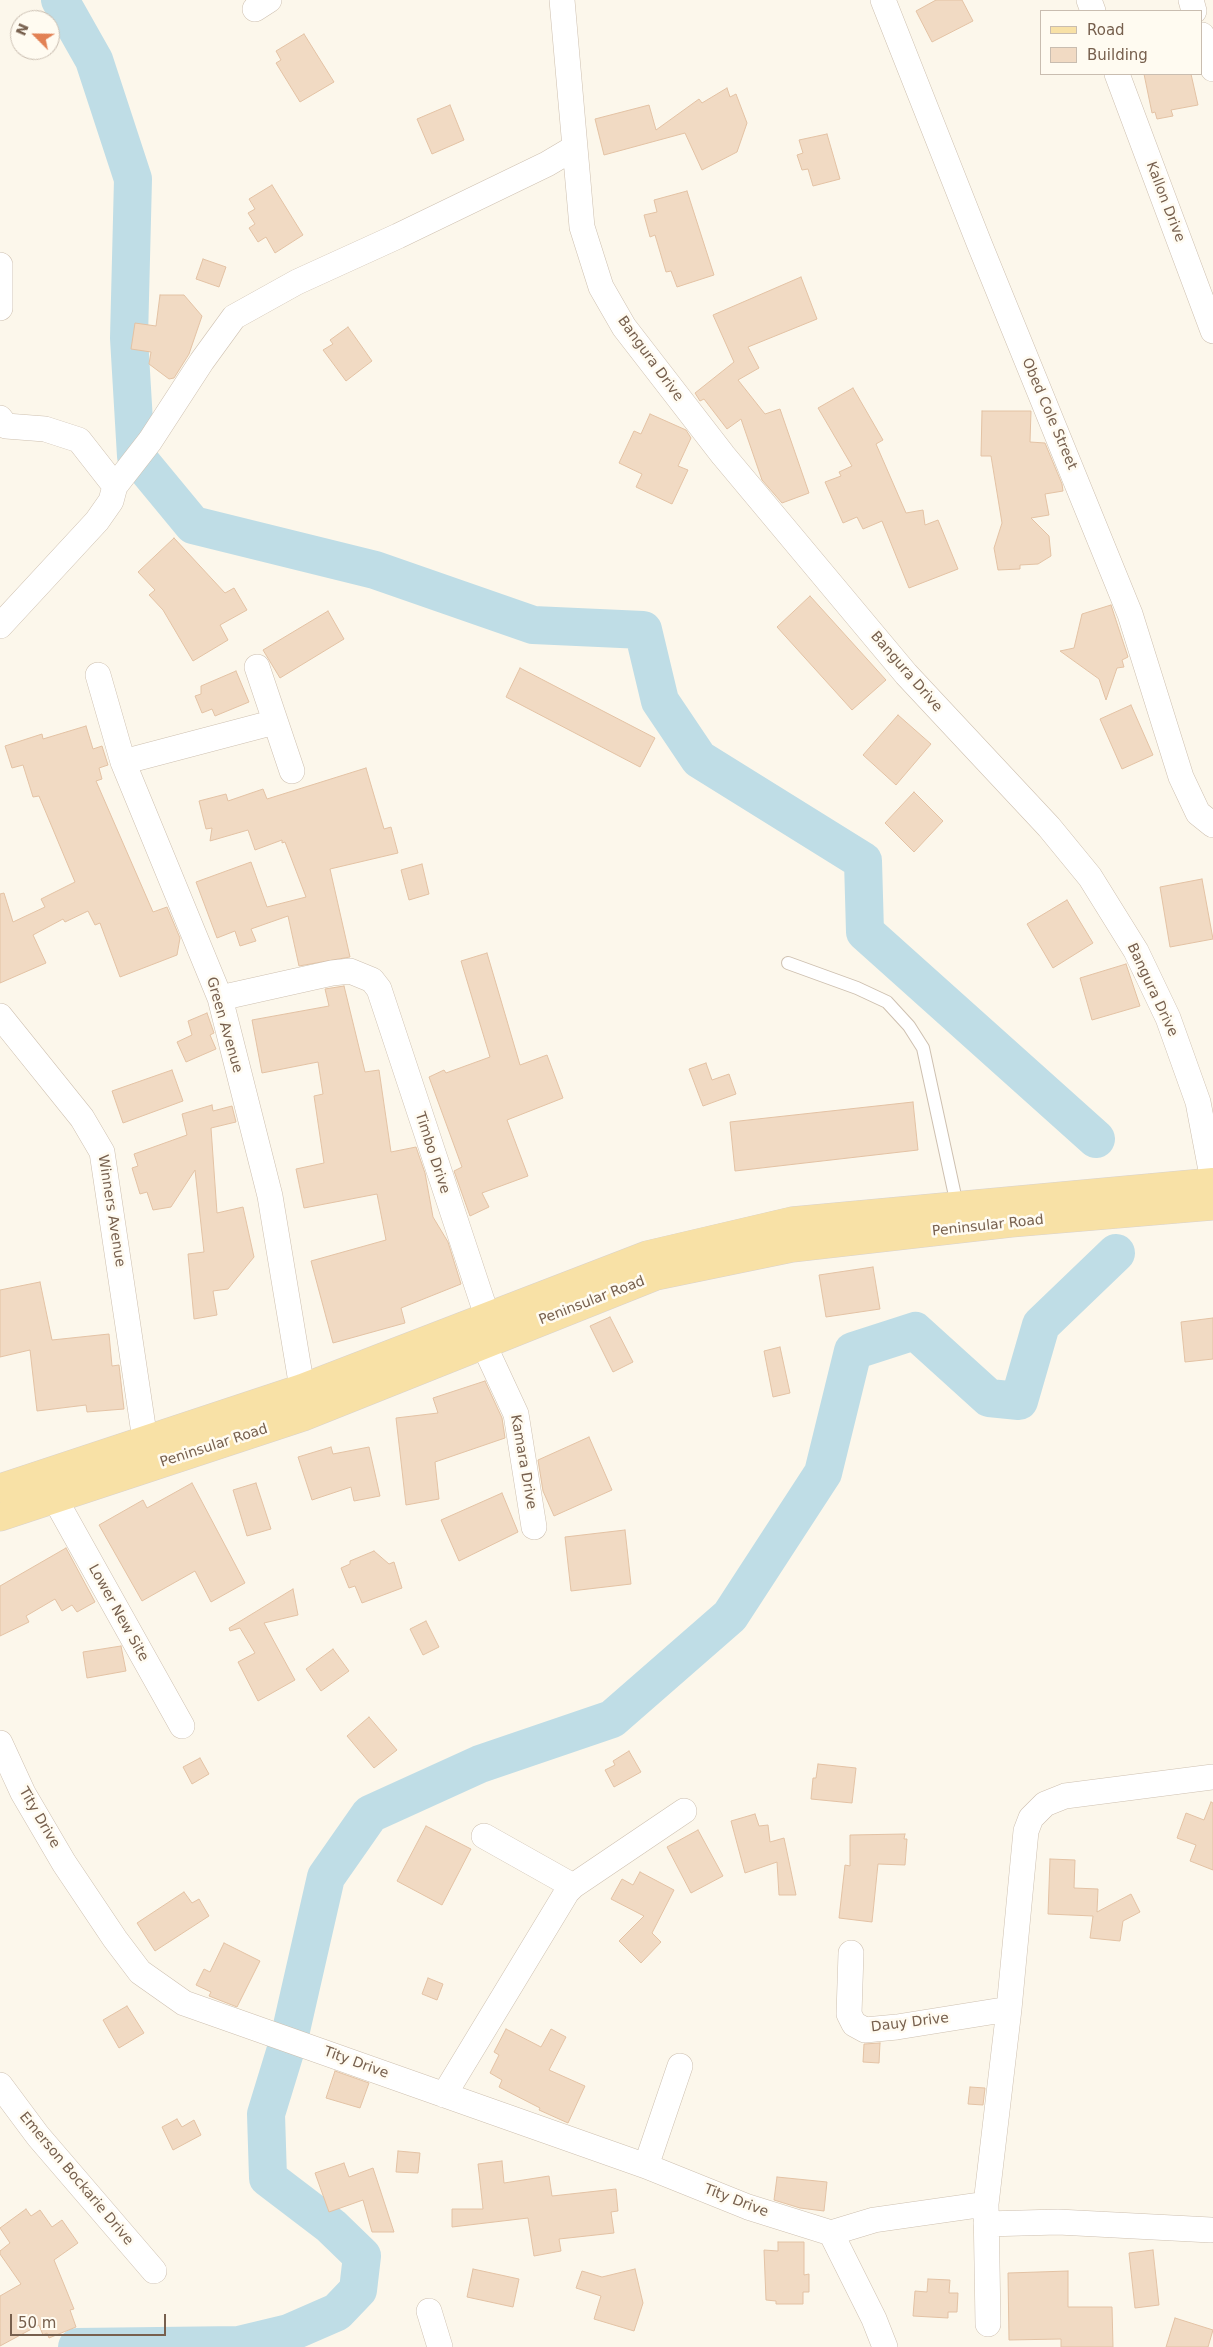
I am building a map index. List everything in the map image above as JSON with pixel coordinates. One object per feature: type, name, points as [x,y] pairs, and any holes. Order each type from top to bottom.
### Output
[{"type":"main road","name":"Peninsular Road","points":[[0,1488],[302,1388],[647,1255],[792,1221],[1213,1181]]},
{"type":"main road","name":"Peninsular Road","points":[[0,1517],[303,1417],[656,1276],[792,1248],[1012,1223],[1213,1206]]},
{"type":"street","name":"Bangura Drive","points":[[562,0],[582,227],[601,288],[624,326],[723,455],[900,667],[1049,826],[1090,877],[1136,951],[1168,1018],[1198,1102],[1213,1181]]},
{"type":"street","name":"Obed Cole Street","points":[[883,0],[975,234],[1130,614],[1181,777],[1198,813],[1213,825]]},
{"type":"street","points":[[1203,38],[1213,69]]},
{"type":"street","name":"Kallon Drive","points":[[1117,75],[1213,331]]},
{"type":"street","points":[[0,626],[97,521],[111,501],[121,478],[150,441],[202,360],[234,317],[297,282],[415,228],[547,164],[574,148]]},
{"type":"street","points":[[0,265],[0,308]]},
{"type":"street","points":[[0,418],[6,426],[45,429],[79,440],[121,478]]},
{"type":"street","points":[[256,667],[292,771]]},
{"type":"street","name":"Green Avenue","points":[[98,675],[123,762],[220,998],[270,1196],[302,1388]]},
{"type":"street","points":[[123,762],[275,722]]},
{"type":"street","name":"Timbo Drive","points":[[220,998],[332,973],[350,971],[372,980],[378,990],[487,1316]]},
{"type":"street","name":"Winners Avenue","points":[[0,1016],[82,1118],[102,1152],[110,1194],[145,1440],[153,1467]]},
{"type":"street","name":"Kamara Drive","points":[[484,1344],[516,1414],[534,1527]]},
{"type":"street","name":"Lower New Site","points":[[55,1499],[182,1726]]},
{"type":"street","name":"Tity Drive","points":[[0,1743],[23,1793],[64,1862],[140,1972],[184,2003],[646,2166],[748,2207],[831,2233]]},
{"type":"street","points":[[988,2324],[986,2214],[1009,2009],[1026,1832],[1032,1818],[1044,1804],[1066,1796],[1213,1777]]},
{"type":"street","points":[[444,2095],[573,1886],[684,1811]]},
{"type":"street","points":[[484,1836],[573,1886]]},
{"type":"street","name":"Dauy Drive","points":[[851,1953],[849,2014],[854,2024],[865,2030],[897,2027],[1009,2009]]},
{"type":"street","points":[[646,2166],[680,2066]]},
{"type":"street","name":"Emerson Bockarie Drive","points":[[0,2085],[38,2136],[154,2271]]},
{"type":"street","points":[[884,2347],[874,2320],[831,2233],[874,2220],[986,2214],[1058,2222],[1211,2230]]},
{"type":"street","points":[[429,2311],[440,2347]]},
{"type":"lane","points":[[788,963],[857,988],[887,1002],[909,1026],[923,1048],[957,1205]]},
{"type":"building","points":[[936,0],[962,0],[973,21],[932,42],[916,11]]},
{"type":"building","points":[[304,34],[334,82],[300,102],[276,63],[281,60],[276,51]]},
{"type":"building","points":[[1144,75],[1191,75],[1198,105],[1171,110],[1173,116],[1157,119],[1155,112],[1152,113]]},
{"type":"building","points":[[727,88],[730,97],[736,94],[747,123],[737,152],[702,170],[685,133],[604,155],[595,119],[649,105],[656,130],[699,99],[702,103]]},
{"type":"building","points":[[450,105],[464,140],[432,154],[417,119]]},
{"type":"building","points":[[827,134],[840,179],[813,186],[808,169],[802,170],[797,155],[803,153],[799,140]]},
{"type":"building","points":[[272,185],[303,235],[275,253],[266,237],[258,242],[249,228],[255,224],[248,213],[255,209],[249,199]]},
{"type":"building","points":[[687,191],[714,275],[677,287],[671,271],[666,272],[655,235],[650,237],[644,215],[657,212],[654,200]]},
{"type":"building","points":[[203,259],[226,267],[219,287],[196,279]]},
{"type":"building","points":[[801,277],[817,319],[748,347],[759,368],[738,380],[765,414],[780,409],[809,493],[782,503],[762,480],[741,419],[727,429],[704,399],[700,401],[695,393],[734,362],[713,315]]},
{"type":"building","points":[[160,295],[184,295],[202,316],[189,354],[174,378],[169,379],[149,364],[151,352],[131,349],[135,323],[156,326]]},
{"type":"building","points":[[348,327],[372,361],[346,381],[323,350],[333,344],[330,340]]},
{"type":"building","points":[[853,388],[883,440],[876,444],[906,513],[923,510],[925,525],[938,520],[958,569],[909,588],[882,521],[863,529],[857,517],[843,523],[825,482],[841,476],[839,472],[852,466],[818,408]]},
{"type":"building","points":[[982,411],[1031,411],[1030,442],[1045,443],[1062,484],[1063,491],[1045,494],[1049,515],[1031,518],[1049,536],[1051,556],[1038,564],[1020,565],[1020,569],[998,570],[994,548],[1002,523],[991,456],[981,456]]},
{"type":"building","points":[[650,414],[686,430],[691,438],[678,466],[688,470],[672,504],[636,487],[642,474],[619,463],[634,431],[641,434]]},
{"type":"building","points":[[174,538],[225,593],[234,588],[247,610],[220,625],[228,640],[193,661],[163,610],[149,595],[155,590],[138,572]]},
{"type":"building","points":[[810,596],[886,680],[852,710],[777,627]]},
{"type":"building","points":[[1111,605],[1128,657],[1122,660],[1124,667],[1117,668],[1106,700],[1099,679],[1060,651],[1074,648],[1082,614]]},
{"type":"building","points":[[328,611],[344,639],[280,678],[263,650]]},
{"type":"building","points":[[520,668],[655,738],[640,767],[506,697]]},
{"type":"building","points":[[236,671],[249,702],[215,716],[212,709],[202,713],[195,696],[201,694],[201,686]]},
{"type":"building","points":[[1131,705],[1153,755],[1122,769],[1100,719]]},
{"type":"building","points":[[898,715],[931,744],[896,785],[863,755]]},
{"type":"building","points":[[86,726],[93,749],[102,746],[108,765],[99,768],[102,779],[96,781],[153,912],[167,907],[180,938],[177,955],[120,977],[100,923],[95,925],[88,911],[65,922],[63,919],[33,935],[46,963],[0,983],[0,894],[4,893],[13,922],[45,907],[41,899],[75,882],[39,796],[33,797],[23,765],[12,768],[5,746],[42,734],[43,739]]},
{"type":"building","points":[[366,768],[384,829],[391,827],[398,853],[330,869],[350,957],[299,966],[288,916],[251,929],[256,941],[240,946],[235,931],[217,938],[196,882],[251,862],[267,907],[306,897],[285,842],[282,843],[282,840],[255,850],[248,830],[210,841],[212,828],[206,829],[199,801],[226,794],[228,801],[263,789],[267,799]]},
{"type":"building","points":[[914,792],[943,821],[914,852],[885,823]]},
{"type":"building","points":[[422,864],[429,894],[409,900],[401,870]]},
{"type":"building","points":[[1202,879],[1213,939],[1170,947],[1160,887]]},
{"type":"building","points":[[1067,900],[1093,943],[1053,968],[1027,924]]},
{"type":"building","points":[[487,953],[520,1065],[547,1055],[563,1098],[507,1120],[528,1176],[482,1193],[489,1207],[470,1216],[454,1171],[462,1167],[429,1077],[444,1070],[446,1073],[490,1057],[461,961]]},
{"type":"building","points":[[1126,964],[1140,1006],[1092,1020],[1080,978]]},
{"type":"building","points":[[344,986],[365,1072],[379,1070],[391,1152],[416,1147],[425,1173],[433,1217],[448,1242],[461,1284],[401,1308],[405,1323],[333,1343],[311,1261],[386,1240],[377,1194],[304,1208],[296,1169],[324,1163],[314,1096],[323,1094],[318,1062],[262,1073],[252,1020],[329,1006],[325,989]]},
{"type":"building","points":[[207,1013],[214,1033],[210,1035],[216,1049],[186,1062],[177,1042],[192,1035],[188,1021]]},
{"type":"building","points":[[706,1063],[712,1080],[729,1074],[736,1094],[703,1106],[689,1069]]},
{"type":"building","points":[[172,1070],[183,1101],[123,1123],[112,1091]]},
{"type":"building","points":[[913,1102],[918,1150],[735,1171],[730,1122]]},
{"type":"building","points":[[212,1105],[213,1111],[232,1106],[236,1122],[211,1128],[217,1213],[243,1207],[254,1257],[228,1289],[213,1291],[217,1315],[194,1319],[188,1254],[204,1252],[195,1170],[171,1207],[153,1210],[147,1192],[140,1194],[132,1168],[138,1166],[134,1154],[187,1135],[182,1114]]},
{"type":"building","points":[[873,1267],[880,1309],[826,1317],[819,1275]]},
{"type":"building","points":[[40,1282],[52,1340],[109,1334],[112,1366],[119,1365],[124,1409],[87,1412],[86,1405],[37,1411],[30,1350],[0,1357],[0,1290]]},
{"type":"building","points":[[610,1317],[633,1362],[613,1372],[590,1326]]},
{"type":"building","points":[[1213,1318],[1213,1359],[1185,1362],[1181,1322]]},
{"type":"building","points":[[780,1347],[790,1393],[773,1397],[764,1351]]},
{"type":"building","points":[[485,1381],[502,1418],[505,1438],[435,1462],[439,1499],[406,1505],[396,1418],[438,1413],[433,1398]]},
{"type":"building","points":[[589,1437],[612,1490],[554,1516],[543,1491],[538,1460]]},
{"type":"building","points":[[331,1447],[333,1454],[369,1447],[380,1496],[354,1501],[351,1487],[312,1500],[298,1457]]},
{"type":"building","points":[[192,1483],[245,1583],[211,1602],[195,1571],[142,1601],[99,1525],[143,1500],[147,1508]]},
{"type":"building","points":[[256,1483],[271,1529],[247,1536],[233,1490]]},
{"type":"building","points":[[502,1493],[518,1532],[459,1561],[441,1520]]},
{"type":"building","points":[[625,1530],[631,1584],[571,1591],[565,1537]]},
{"type":"building","points":[[66,1548],[95,1602],[77,1612],[72,1605],[62,1611],[55,1599],[26,1616],[29,1622],[0,1636],[0,1586]]},
{"type":"building","points":[[374,1551],[389,1564],[394,1562],[402,1588],[362,1603],[355,1586],[349,1588],[341,1568],[350,1564],[350,1561]]},
{"type":"building","points":[[293,1589],[298,1615],[264,1623],[295,1680],[258,1701],[238,1662],[255,1653],[240,1628],[230,1631],[229,1628]]},
{"type":"building","points":[[426,1621],[439,1647],[423,1655],[410,1629]]},
{"type":"building","points":[[121,1646],[126,1671],[87,1678],[83,1652]]},
{"type":"building","points":[[333,1649],[349,1671],[321,1691],[306,1669]]},
{"type":"building","points":[[369,1717],[397,1750],[374,1768],[347,1736]]},
{"type":"building","points":[[629,1751],[641,1772],[614,1787],[605,1770],[615,1765],[613,1761]]},
{"type":"building","points":[[200,1758],[209,1774],[192,1784],[183,1767]]},
{"type":"building","points":[[818,1764],[856,1768],[852,1803],[811,1799],[813,1778],[816,1778]]},
{"type":"building","points":[[1211,1802],[1213,1803],[1213,1870],[1190,1861],[1196,1845],[1177,1838],[1186,1813],[1204,1820]]},
{"type":"building","points":[[755,1814],[759,1826],[768,1825],[770,1842],[784,1838],[796,1895],[779,1895],[777,1862],[745,1873],[731,1821]]},
{"type":"building","points":[[426,1826],[471,1849],[442,1905],[397,1881]]},
{"type":"building","points":[[698,1830],[723,1876],[691,1893],[667,1847]]},
{"type":"building","points":[[905,1834],[904,1839],[907,1839],[905,1865],[878,1864],[872,1922],[839,1918],[845,1865],[850,1866],[850,1835]]},
{"type":"building","points":[[1050,1859],[1075,1860],[1074,1888],[1098,1889],[1097,1912],[1131,1894],[1140,1912],[1123,1921],[1120,1941],[1090,1938],[1093,1916],[1048,1914]]},
{"type":"building","points":[[640,1872],[674,1890],[652,1933],[661,1942],[641,1963],[619,1941],[644,1916],[611,1899],[622,1879],[633,1885]]},
{"type":"building","points":[[184,1892],[192,1903],[199,1899],[209,1916],[155,1951],[137,1923]]},
{"type":"building","points":[[224,1943],[260,1961],[237,2007],[209,1996],[211,1992],[196,1985],[204,1969],[210,1972]]},
{"type":"building","points":[[428,1978],[443,1984],[437,2000],[422,1994]]},
{"type":"building","points":[[127,2006],[144,2033],[119,2048],[103,2020]]},
{"type":"building","points":[[506,2029],[541,2047],[551,2029],[566,2037],[549,2070],[585,2086],[568,2123],[539,2110],[540,2108],[499,2087],[502,2080],[490,2073],[499,2055],[494,2052]]},
{"type":"building","points":[[880,2043],[879,2063],[863,2062],[864,2044]]},
{"type":"building","points":[[335,2071],[369,2083],[360,2108],[326,2098]]},
{"type":"building","points":[[970,2087],[985,2088],[983,2105],[968,2104]]},
{"type":"building","points":[[177,2119],[182,2127],[194,2120],[201,2135],[173,2150],[162,2127]]},
{"type":"building","points":[[398,2151],[420,2153],[418,2173],[396,2172]]},
{"type":"building","points":[[502,2161],[504,2183],[549,2176],[552,2196],[616,2189],[618,2211],[611,2212],[614,2233],[559,2239],[561,2251],[534,2256],[528,2218],[452,2227],[452,2209],[483,2209],[478,2164]]},
{"type":"building","points":[[344,2163],[349,2177],[373,2168],[394,2232],[372,2232],[363,2200],[329,2212],[315,2173]]},
{"type":"building","points":[[777,2177],[827,2182],[824,2211],[800,2208],[774,2200]]},
{"type":"building","points":[[26,2209],[31,2216],[40,2210],[52,2227],[62,2220],[78,2243],[54,2260],[74,2309],[70,2310],[76,2327],[49,2338],[47,2333],[43,2335],[39,2325],[0,2346],[0,2296],[21,2284],[0,2254],[0,2251],[10,2243],[0,2228]]},
{"type":"building","points":[[778,2242],[804,2242],[804,2275],[809,2274],[809,2292],[803,2292],[803,2304],[776,2304],[776,2301],[766,2300],[764,2250],[778,2251]]},
{"type":"building","points":[[1153,2250],[1159,2305],[1135,2308],[1129,2253]]},
{"type":"building","points":[[473,2269],[519,2279],[513,2307],[467,2297]]},
{"type":"building","points":[[635,2269],[643,2303],[634,2331],[594,2319],[601,2296],[576,2288],[582,2271],[602,2277]]},
{"type":"building","points":[[1068,2271],[1068,2307],[1112,2307],[1113,2347],[1061,2347],[1061,2339],[1009,2340],[1008,2273]]},
{"type":"building","points":[[928,2279],[950,2280],[949,2293],[958,2293],[957,2312],[948,2312],[948,2318],[913,2316],[915,2291],[927,2292]]},
{"type":"building","points":[[1175,2318],[1213,2330],[1208,2347],[1166,2347]]},
{"type":"waterway","points":[[60,0],[94,60],[133,179],[129,338],[136,456],[193,525],[375,570],[533,625],[643,630],[660,701],[699,759],[863,861],[865,932],[1096,1139]]},
{"type":"waterway","points":[[77,2347],[239,2345],[289,2333],[337,2312],[358,2290],[362,2256],[331,2226],[268,2178],[266,2114],[289,2039],[326,1877],[370,1814],[480,1764],[612,1719],[730,1616],[823,1473],[853,1351],[915,1331],[989,1398],[1019,1401],[1041,1325],[1116,1253]]}]
